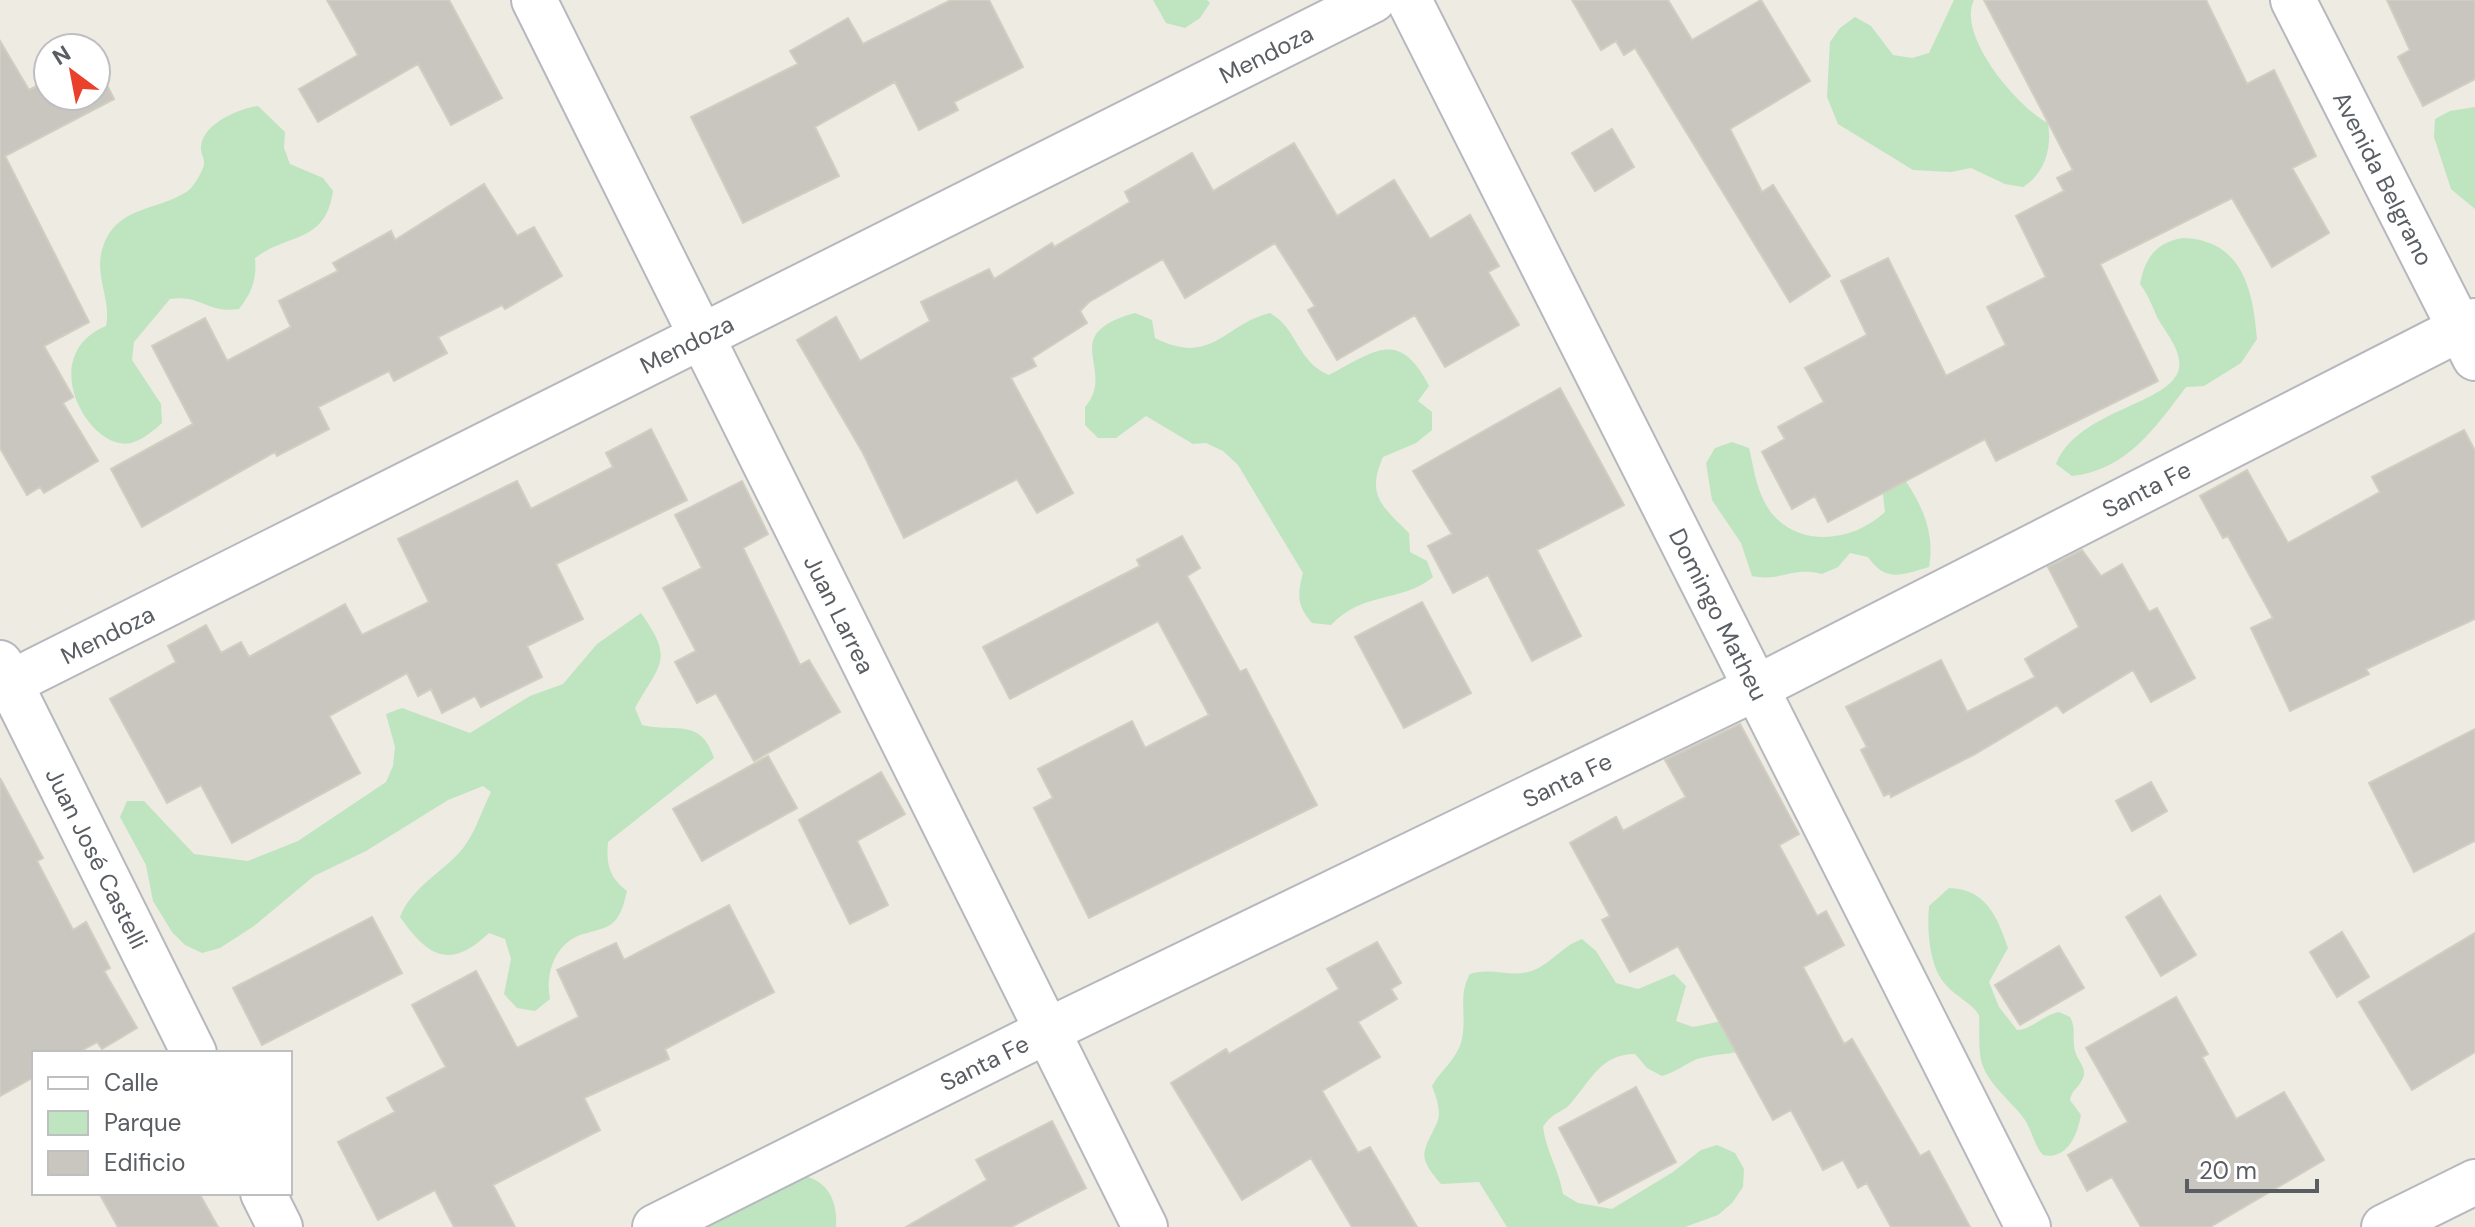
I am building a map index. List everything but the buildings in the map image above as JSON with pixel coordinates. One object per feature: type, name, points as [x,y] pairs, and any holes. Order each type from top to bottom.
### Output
[{"type":"street","name":"Juan Larrea","points":[[534,0],[1145,1227]]},
{"type":"street","name":"Mendoza","points":[[3,678],[1373,0]]},
{"type":"street","name":"Domingo Matheu","points":[[1409,0],[2028,1227]]},
{"type":"street","name":"Avenida Belgrano","points":[[2293,0],[2470,336]]},
{"type":"street","name":"Santa Fe","points":[[655,1227],[1047,1031],[1754,689],[2470,336]]},
{"type":"street","name":"Juan José Castelli","points":[[3,678],[193,1051]]},
{"type":"street","points":[[2384,1227],[2475,1182]]},
{"type":"street","points":[[264,1195],[280,1227]]},
{"type":"green space","points":[[1153,0],[1207,0],[1210,3],[1200,18],[1185,28],[1166,23]]},
{"type":"green space","points":[[1954,0],[1974,0],[1971,15],[1974,32],[1993,69],[2021,102],[2048,123],[2049,142],[2045,160],[2037,175],[2023,187],[2005,184],[1971,168],[1951,172],[1913,170],[1838,124],[1827,97],[1830,42],[1840,28],[1855,17],[1871,26],[1893,55],[1912,58],[1929,53]]},
{"type":"green space","points":[[258,106],[285,132],[284,148],[290,164],[323,178],[333,191],[329,208],[314,229],[255,258],[253,285],[239,309],[220,309],[190,299],[170,299],[134,342],[132,360],[161,404],[162,423],[135,442],[115,442],[100,433],[86,418],[76,400],[71,379],[74,358],[85,340],[106,326],[107,306],[100,266],[104,244],[111,231],[130,215],[189,190],[203,167],[201,146],[208,130],[232,114]]},
{"type":"green space","points":[[2475,107],[2475,209],[2451,189],[2434,137],[2435,119],[2450,111]]},
{"type":"green space","points":[[2183,238],[2203,241],[2232,258],[2248,286],[2257,339],[2241,363],[2204,386],[2186,387],[2151,432],[2124,456],[2091,472],[2072,476],[2056,464],[2067,446],[2103,419],[2160,390],[2173,380],[2179,368],[2175,348],[2140,284],[2153,253],[2166,243]]},
{"type":"green space","points":[[1135,313],[1152,320],[1155,338],[1174,346],[1191,348],[1204,346],[1254,318],[1270,313],[1287,328],[1310,362],[1329,375],[1360,358],[1385,350],[1407,356],[1429,386],[1418,401],[1432,412],[1432,430],[1416,443],[1383,457],[1378,470],[1377,491],[1384,507],[1409,533],[1410,552],[1427,561],[1433,577],[1408,591],[1356,607],[1331,625],[1312,623],[1303,611],[1300,600],[1303,573],[1238,465],[1223,451],[1206,443],[1193,444],[1146,416],[1116,438],[1098,438],[1085,425],[1085,407],[1093,393],[1095,379],[1093,342],[1098,332],[1111,322]]},
{"type":"green space","points":[[1732,442],[1749,448],[1759,489],[1775,517],[1788,528],[1820,537],[1855,531],[1885,512],[1881,477],[1897,469],[1912,491],[1928,527],[1929,567],[1903,574],[1888,574],[1868,557],[1850,553],[1838,567],[1822,574],[1802,572],[1771,577],[1752,576],[1741,543],[1712,500],[1706,463],[1715,448]]},
{"type":"green space","points":[[641,613],[658,641],[660,652],[657,670],[635,708],[642,725],[694,732],[709,745],[714,758],[608,842],[610,870],[627,891],[622,910],[610,925],[580,935],[564,946],[550,971],[550,999],[535,1011],[517,1008],[504,994],[511,959],[505,939],[489,933],[462,952],[440,954],[420,941],[400,917],[418,890],[469,840],[491,792],[483,786],[448,800],[366,851],[314,876],[254,926],[220,948],[202,953],[185,945],[172,932],[153,901],[146,865],[120,817],[127,801],[144,801],[194,854],[248,861],[298,841],[386,782],[393,766],[395,747],[386,714],[402,708],[470,733],[530,696],[563,684],[597,644]]},
{"type":"green space","points":[[1949,888],[1972,893],[1981,899],[1999,925],[2008,948],[1989,982],[1999,1007],[2017,1030],[2059,1012],[2070,1017],[2075,1049],[2084,1075],[2070,1100],[2081,1115],[2070,1145],[2058,1154],[2043,1155],[2025,1121],[1988,1076],[1980,1055],[1979,1015],[1946,985],[1936,968],[1929,937],[1929,906]]},
{"type":"green space","points":[[1582,939],[1596,951],[1616,983],[1638,989],[1674,974],[1686,986],[1676,1021],[1693,1027],[1727,1020],[1748,1048],[1697,1059],[1662,1076],[1647,1068],[1635,1054],[1613,1058],[1605,1063],[1568,1106],[1551,1117],[1543,1127],[1563,1194],[1578,1203],[1612,1209],[1673,1172],[1701,1150],[1717,1145],[1735,1153],[1744,1169],[1743,1187],[1732,1203],[1718,1215],[1685,1227],[1507,1227],[1479,1182],[1441,1184],[1428,1167],[1424,1154],[1439,1114],[1432,1086],[1461,1043],[1464,991],[1470,974],[1486,971],[1528,972]]},
{"type":"green space","points":[[798,1175],[816,1181],[829,1192],[835,1208],[836,1227],[682,1227]]}]
